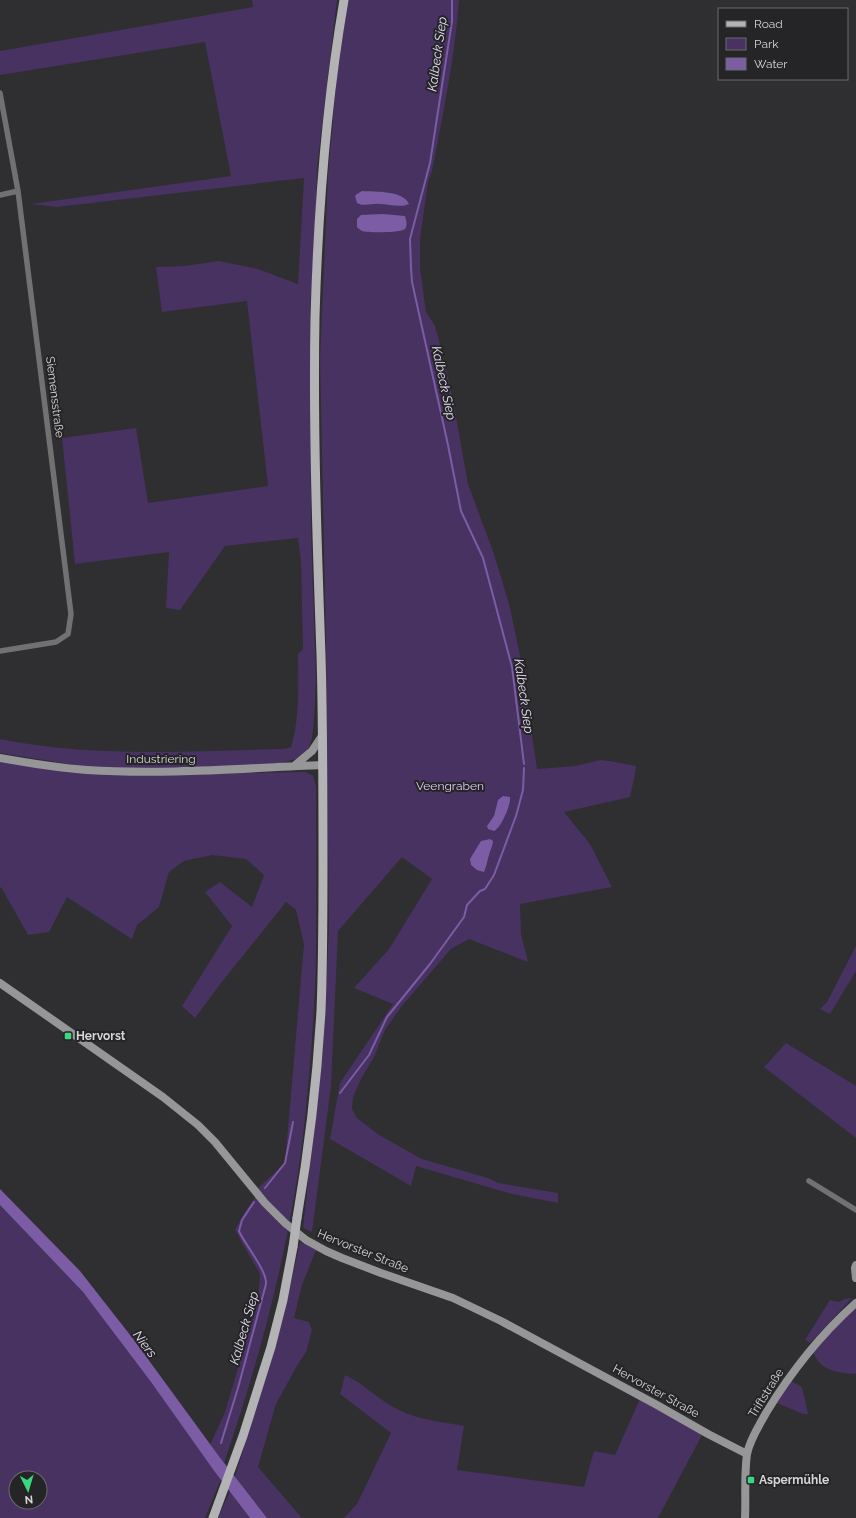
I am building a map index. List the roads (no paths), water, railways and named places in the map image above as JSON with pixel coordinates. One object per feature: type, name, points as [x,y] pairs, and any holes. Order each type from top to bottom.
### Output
[{"type":"main road","points":[[213,1518],[243,1436],[273,1340],[283,1300],[293,1247],[310,1135],[320,1012],[322,950],[322,736],[315,419],[315,319],[319,217],[323,163],[344,0]]},
{"type":"street","name":"Siemensstraße","points":[[0,93],[18,191],[71,614],[68,634],[56,642],[0,651]]},
{"type":"street","points":[[0,195],[18,191]]},
{"type":"street","points":[[294,766],[312,751],[322,736]]},
{"type":"street","name":"Industriering","points":[[0,758],[86,770],[120,772],[206,771],[322,765]]},
{"type":"street","name":"Hervorster Straße","points":[[0,983],[163,1097],[198,1125],[215,1142],[265,1203],[285,1224],[306,1240],[326,1251],[348,1260],[453,1298],[502,1321],[747,1454]]},
{"type":"street","points":[[809,1181],[856,1210]]},
{"type":"street","points":[[856,1265],[856,1278]]},
{"type":"street","name":"Triftstraße","points":[[745,1518],[747,1454],[756,1430],[789,1377],[818,1340],[836,1320],[856,1303]]},
{"type":"water","points":[[362,191],[395,194],[406,199],[409,204],[398,206],[360,204],[357,203],[355,196]]},
{"type":"water","points":[[383,214],[405,216],[407,224],[405,229],[391,232],[370,232],[362,231],[357,227],[357,219],[361,215]]},
{"type":"water","points":[[503,796],[510,797],[505,816],[497,829],[494,831],[488,829],[487,826],[494,816],[498,800]]},
{"type":"water","points":[[490,839],[493,843],[484,872],[477,870],[471,865],[470,859],[481,841]]},
{"type":"water","points":[[0,1189],[80,1271],[134,1340],[218,1455],[267,1518],[250,1518],[215,1472],[151,1382],[83,1292],[0,1205]]},
{"type":"waterway","name":"Kalbeck Siep","points":[[452,0],[452,21],[430,163],[410,239],[412,282],[461,511],[483,558],[512,667],[524,764]]},
{"type":"waterway","name":"Kalbeck Siep","points":[[340,1093],[369,1055],[387,1017],[430,964],[464,917],[467,905],[480,891],[485,889],[494,875],[516,816],[523,790],[524,768]]},
{"type":"waterway","name":"Kalbeck Siep","points":[[265,1188],[285,1163],[293,1122]]},
{"type":"waterway","name":"Kalbeck Siep","points":[[221,1443],[238,1388],[266,1284],[263,1272],[239,1231],[242,1220],[254,1202]]},
{"type":"place","name":"Hervorst","points":[[68,1036]]},
{"type":"place","name":"Aspermühle","points":[[751,1480]]},
{"type":"park label","name":"Veengraben","points":[[450,786]]},
{"type":"water label","name":"Niers","points":[[145,1344]]}]
